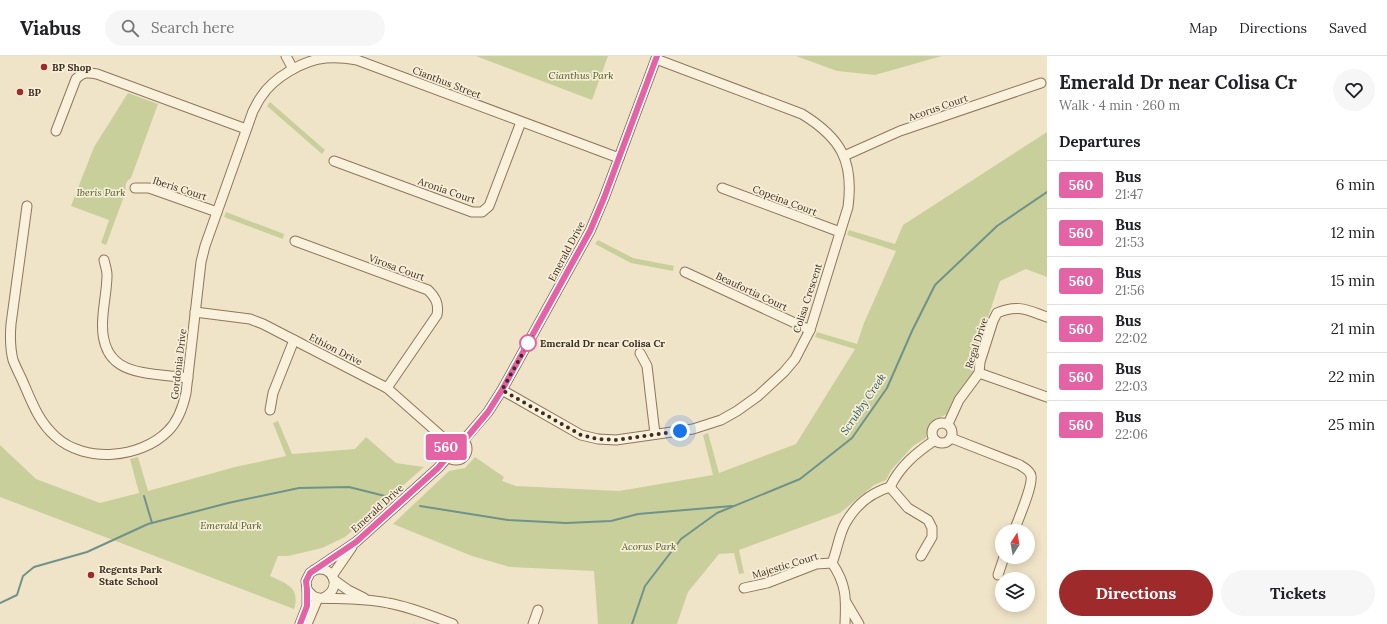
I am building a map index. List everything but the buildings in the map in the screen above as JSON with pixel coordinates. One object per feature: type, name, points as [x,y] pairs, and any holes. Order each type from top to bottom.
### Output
[{"type":"street","points":[[286,56],[293,69]]},
{"type":"street","name":"Cianthus Street","points":[[195,312],[201,262],[246,128],[261,96],[276,80],[293,69],[324,58],[341,57],[357,60],[619,158]]},
{"type":"street","name":"Colisa Crescent","points":[[502,390],[581,435],[598,439],[616,440],[693,429],[721,420],[758,396],[784,372],[795,359],[810,330],[848,207],[850,189],[848,172],[844,156],[839,146],[829,133],[802,114],[656,58]]},
{"type":"street","name":"Emerald Drive","points":[[463,442],[488,412],[502,390],[586,238],[604,198],[656,58]]},
{"type":"street","points":[[56,131],[76,79],[82,73],[87,72],[97,74],[246,128]]},
{"type":"street","name":"Acorus Court","points":[[844,156],[900,132],[1041,84]]},
{"type":"street","name":"Aronia Court","points":[[334,161],[472,212],[482,212],[489,206],[521,122]]},
{"type":"street","name":"Iberis Court","points":[[135,188],[149,188],[217,212]]},
{"type":"street","name":"Copeina Court","points":[[722,188],[840,232]]},
{"type":"street","name":"Gordonia Drive","points":[[27,206],[11,324],[10,343],[14,360],[36,412],[45,426],[57,438],[70,446],[85,452],[100,454],[130,452],[158,440],[168,431],[178,418],[186,393],[195,312]]},
{"type":"street","name":"Virosa Court","points":[[295,241],[428,290],[435,297],[438,305],[437,315],[387,388]]},
{"type":"street","points":[[104,260],[107,275],[102,337],[105,348],[112,359],[122,366],[133,370],[188,378]]},
{"type":"street","name":"Beaufortia Court","points":[[685,272],[810,330]]},
{"type":"street","name":"Regal Drive","points":[[948,424],[959,400],[979,373],[980,362],[993,320],[997,313],[1014,308],[1022,308],[1047,317]]},
{"type":"street","name":"Ethion Drive","points":[[195,312],[250,320],[263,324],[387,388],[448,442]]},
{"type":"street","points":[[270,410],[273,393],[294,340]]},
{"type":"street","points":[[640,353],[647,366],[655,434]]},
{"type":"street","points":[[979,373],[1047,397]]},
{"type":"street","points":[[941,422],[948,424],[953,432],[951,438],[943,443],[935,440],[932,434],[935,425],[941,422]]},
{"type":"street","points":[[951,438],[1027,469],[1031,476],[1031,484],[1017,524]]},
{"type":"street","points":[[457,439],[466,444],[467,451],[464,457],[454,460],[448,456],[446,448],[448,442],[457,439]]},
{"type":"street","points":[[845,624],[846,602],[840,575],[832,563],[845,525],[853,512],[866,498],[878,491],[890,487],[901,469],[917,452],[935,440]]},
{"type":"street","name":"Emerald Drive","points":[[314,570],[356,542],[438,468],[448,456]]},
{"type":"street","points":[[890,487],[908,508],[928,520],[932,528],[932,537],[922,556]]},
{"type":"street","name":"Emerald Drive","points":[[307,624],[320,598],[331,593],[335,585],[333,578],[356,542]]},
{"type":"street","name":"Majestic Court","points":[[744,588],[767,583],[816,564],[832,563]]},
{"type":"street","points":[[300,624],[307,606],[307,577],[314,570],[326,570],[333,578],[348,590],[368,600]]},
{"type":"street","points":[[307,590],[310,594],[320,598],[368,600],[402,606],[453,624]]},
{"type":"street","points":[[846,602],[859,624]]},
{"type":"street","points":[[533,624],[538,610]]},
{"type":"green space","name":"Cianthus Park","points":[[476,56],[608,56],[592,100]]},
{"type":"green space","points":[[796,56],[942,56],[875,75],[837,71]]},
{"type":"green space","name":"Iberis Park","points":[[128,93],[158,104],[131,178],[126,183],[126,191],[106,245],[101,243],[109,220],[71,206],[94,147]]},
{"type":"green space","points":[[270,102],[325,150],[322,154],[267,106]]},
{"type":"green space","name":"Acorus Park","points":[[1047,132],[1047,277],[1026,269],[1000,281],[973,363],[973,372],[953,400],[947,414],[931,422],[926,438],[913,446],[892,469],[886,480],[874,485],[840,513],[739,550],[744,573],[739,574],[734,553],[719,554],[688,592],[677,624],[598,624],[594,571],[510,567],[472,556],[393,524],[449,471],[465,468],[475,457],[504,477],[502,481],[516,486],[619,491],[713,475],[703,435],[708,433],[719,473],[796,444],[855,349],[815,337],[817,332],[857,344],[864,323],[896,251],[847,235],[849,230],[895,244],[903,225]]},
{"type":"green space","points":[[226,212],[284,234],[283,239],[224,217]]},
{"type":"green space","points":[[598,240],[633,258],[674,266],[673,271],[631,263],[595,244]]},
{"type":"green space","name":"Emerald Park","points":[[278,421],[292,454],[355,449],[366,437],[396,463],[424,467],[345,537],[322,548],[288,556],[278,556],[270,576],[286,584],[293,591],[296,602],[294,609],[0,497],[0,445],[36,479],[100,503],[139,493],[130,459],[138,457],[148,491],[235,467],[286,456],[273,423]]},
{"type":"waterway","name":"Scrubby Creek","points":[[632,624],[645,586],[681,539],[717,513],[800,479],[852,438],[887,388],[912,331],[935,285],[997,226],[1047,192]]},
{"type":"waterway","points":[[0,603],[17,595],[23,576],[34,567],[87,552],[148,524],[228,503],[299,488],[349,487],[385,496]]},
{"type":"waterway","points":[[144,496],[152,523]]},
{"type":"waterway","points":[[420,506],[508,520],[566,523],[611,521],[638,514],[732,506]]},
{"type":"bus line","name":"560","points":[[300,624],[307,606],[306,581],[310,573],[356,542],[438,468],[448,456],[446,454],[448,442],[454,439],[461,440],[463,442],[488,412],[502,390],[596,219],[657,56]]},
{"type":"place","name":"BP Shop","points":[[44,67]]},
{"type":"place","name":"BP","points":[[20,92]]},
{"type":"place","name":"Emerald Dr near Colisa Cr","points":[[528,343]]},
{"type":"place","name":"Regents Park State School","points":[[91,575]]},
{"type":"route","points":[[528,343],[532,337],[502,390],[581,435],[598,439],[616,440],[680,431]]}]
